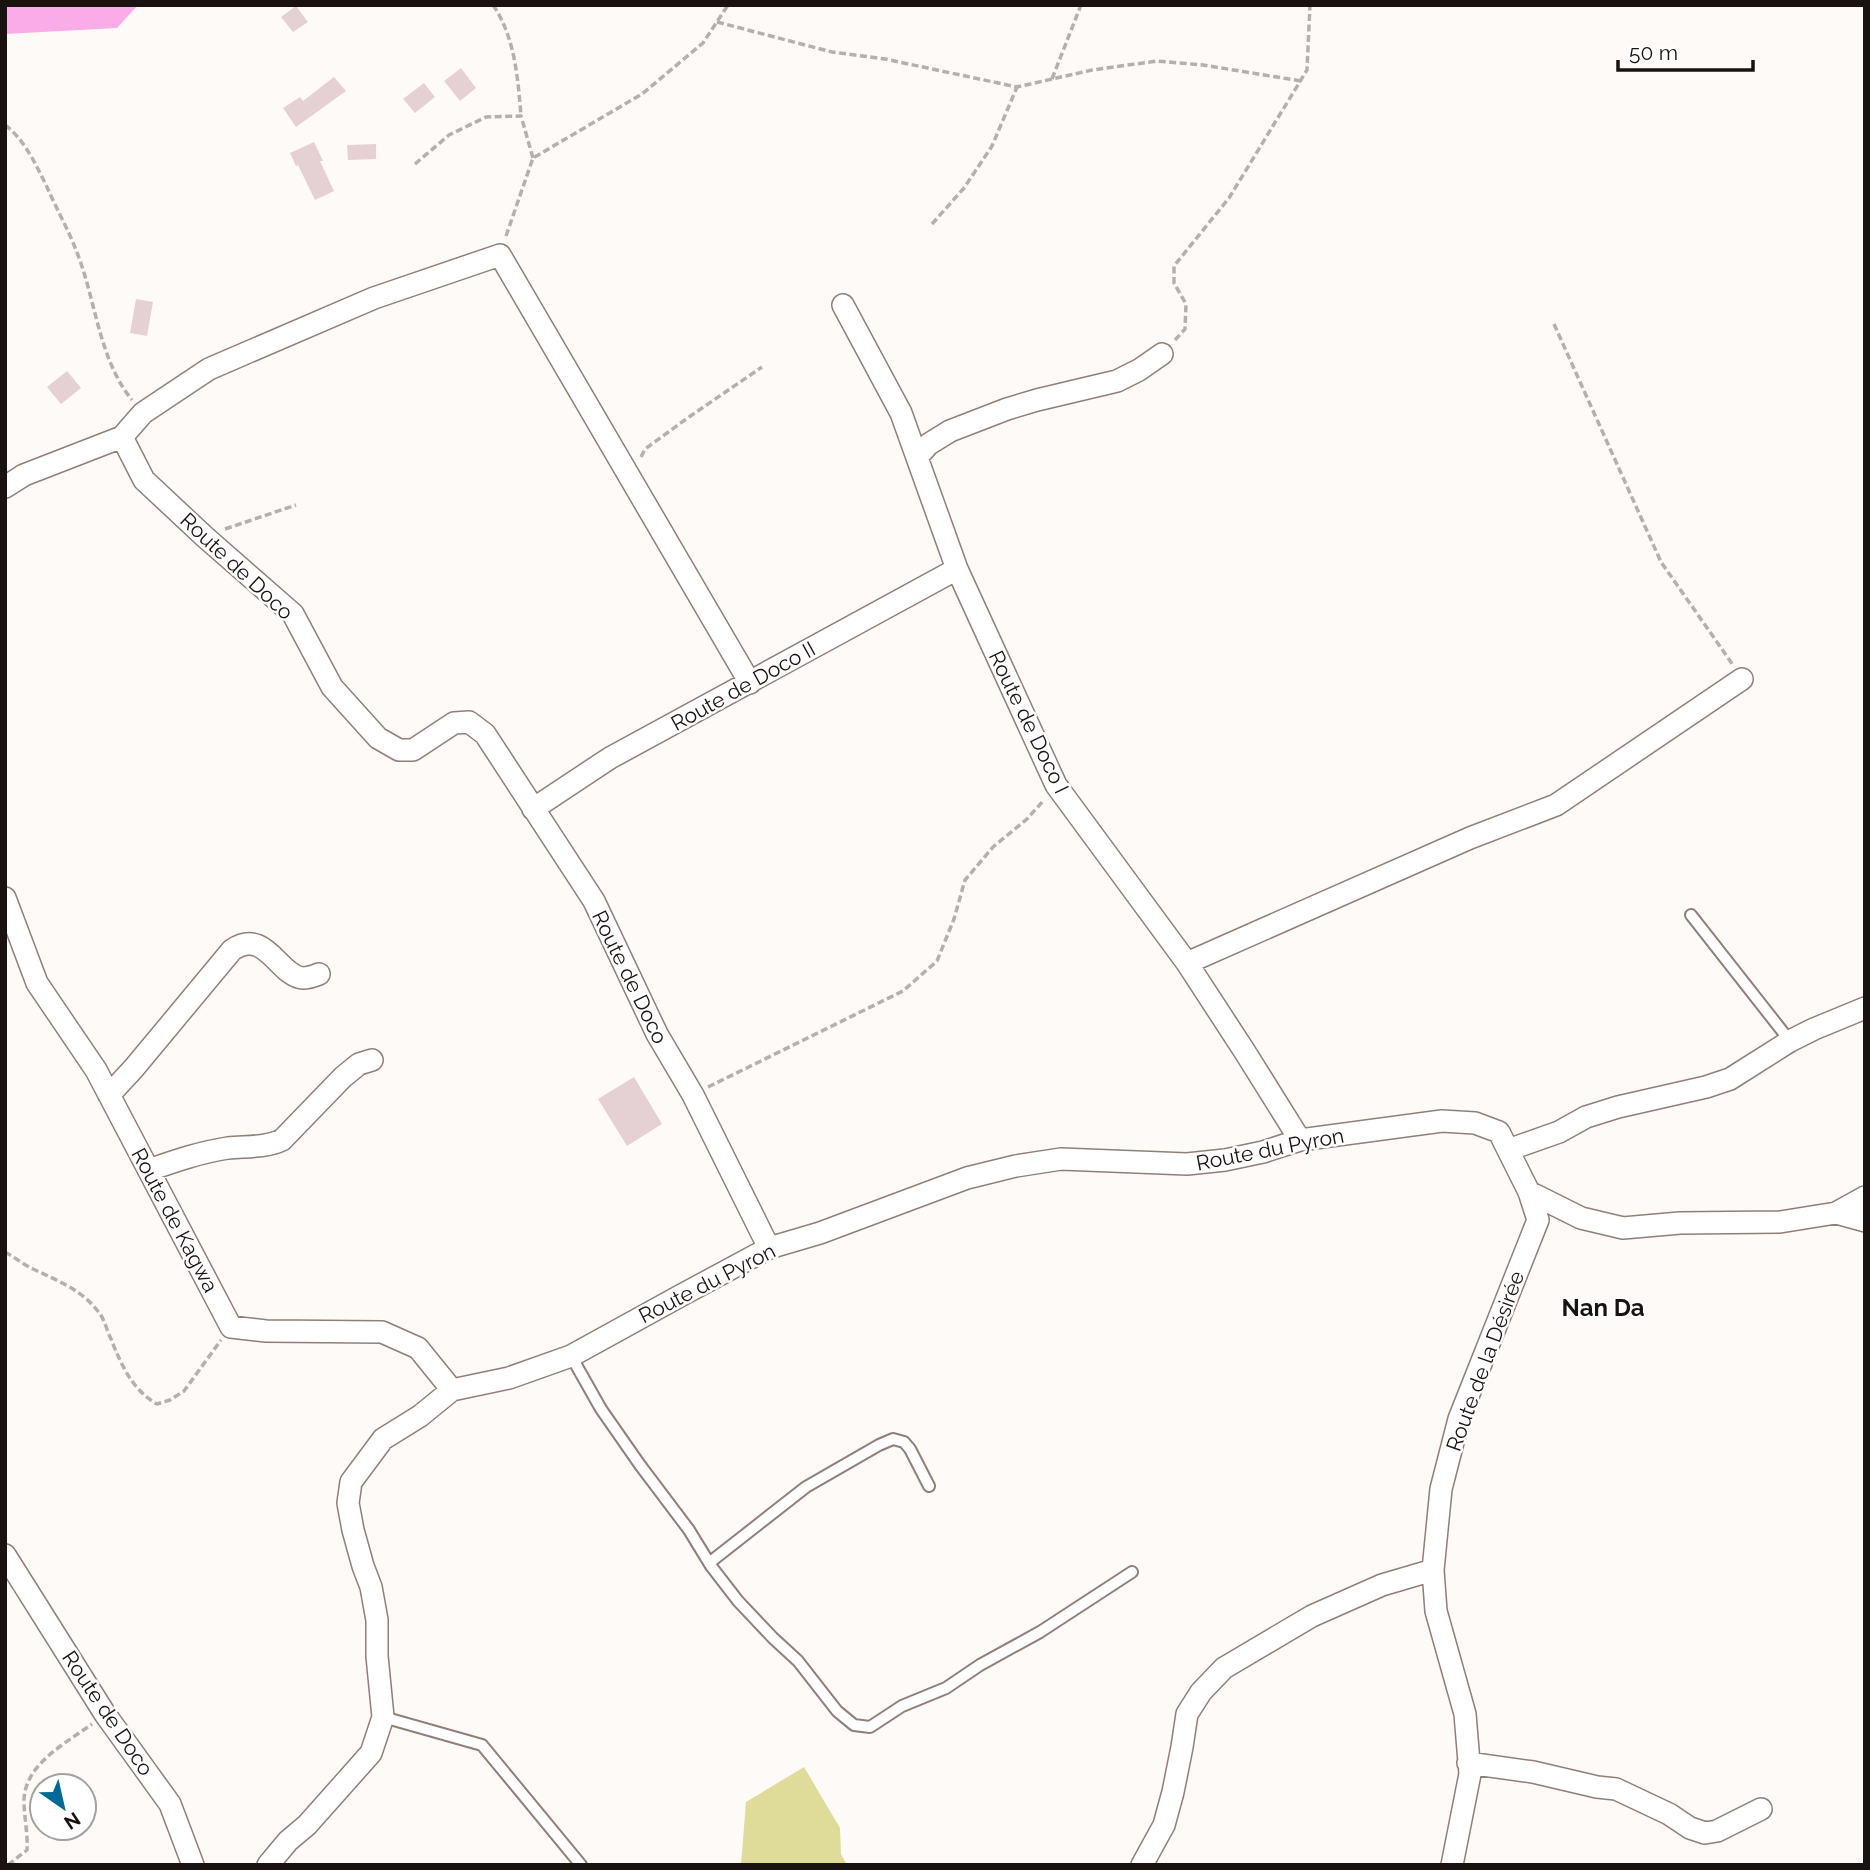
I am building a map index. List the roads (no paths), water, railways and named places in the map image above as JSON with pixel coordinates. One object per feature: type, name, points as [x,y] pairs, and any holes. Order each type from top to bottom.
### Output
[{"type":"street","points":[[5,486],[24,475],[122,437],[143,413],[209,369],[374,298],[500,255],[750,683]]},
{"type":"street","name":"Route de Doco I","points":[[842,305],[901,413],[957,569],[1056,785],[1187,963],[1300,1140]]},
{"type":"street","points":[[917,457],[929,444],[950,431],[1027,403],[1117,381],[1162,354]]},
{"type":"street","name":"Route de Doco","points":[[122,437],[144,480],[293,614],[332,687],[378,738],[399,750],[413,750],[454,723],[469,722],[485,734],[594,901],[656,1034],[693,1095],[769,1248]]},
{"type":"street","name":"Route de Doco II","points":[[533,809],[610,758],[957,569]]},
{"type":"street","points":[[1187,963],[1470,838],[1556,805],[1742,679]]},
{"type":"street","name":"Route de Kagwa","points":[[5,898],[37,983],[96,1070],[231,1327],[266,1331],[382,1332],[418,1348],[452,1390]]},
{"type":"street","points":[[109,1095],[232,950],[248,944],[262,947],[295,976],[302,978],[319,974]]},
{"type":"street","points":[[1508,1150],[1559,1132],[1586,1117],[1730,1079],[1790,1041],[1865,1008]]},
{"type":"street","points":[[149,1170],[193,1155],[228,1148],[271,1145],[282,1140],[343,1077],[359,1065],[372,1060]]},
{"type":"street","name":"Route du Pyron","points":[[268,1865],[371,1753],[383,1717],[377,1656],[377,1620],[371,1587],[352,1530],[348,1503],[351,1482],[383,1439],[420,1416],[452,1390],[509,1378],[571,1356],[769,1248],[820,1233],[967,1178],[1016,1166],[1061,1159],[1186,1164],[1225,1160],[1300,1140],[1442,1121],[1475,1123],[1499,1132],[1529,1192]]},
{"type":"street","points":[[1529,1192],[1581,1218],[1623,1228],[1680,1223],[1780,1222],[1836,1213],[1865,1197]]},
{"type":"street","name":"Route de la Désirée","points":[[1452,1865],[1469,1774],[1465,1714],[1436,1611],[1433,1570],[1441,1489],[1459,1419],[1538,1220],[1529,1192]]},
{"type":"street","points":[[1836,1213],[1865,1221]]},
{"type":"street","name":"Route de Doco","points":[[8,1562],[104,1714],[170,1804],[193,1865]]},
{"type":"street","points":[[1142,1865],[1164,1825],[1182,1747],[1186,1714],[1201,1692],[1224,1668],[1312,1616],[1382,1585],[1433,1570]]},
{"type":"street","points":[[1468,1763],[1534,1772],[1616,1789],[1669,1814],[1690,1828],[1705,1833],[1717,1832],[1760,1810]]},
{"type":"lane","points":[[1691,915],[1790,1041]]},
{"type":"lane","points":[[571,1356],[601,1409],[689,1530],[709,1563],[747,1611],[798,1661],[837,1711],[854,1725],[870,1727],[902,1706],[946,1688],[1132,1572]]},
{"type":"lane","points":[[709,1563],[806,1487],[893,1439],[904,1442],[910,1449],[929,1486]]},
{"type":"lane","points":[[383,1717],[482,1745],[581,1865]]},
{"type":"district","name":"Nan Da","points":[[1603,1307]]}]
